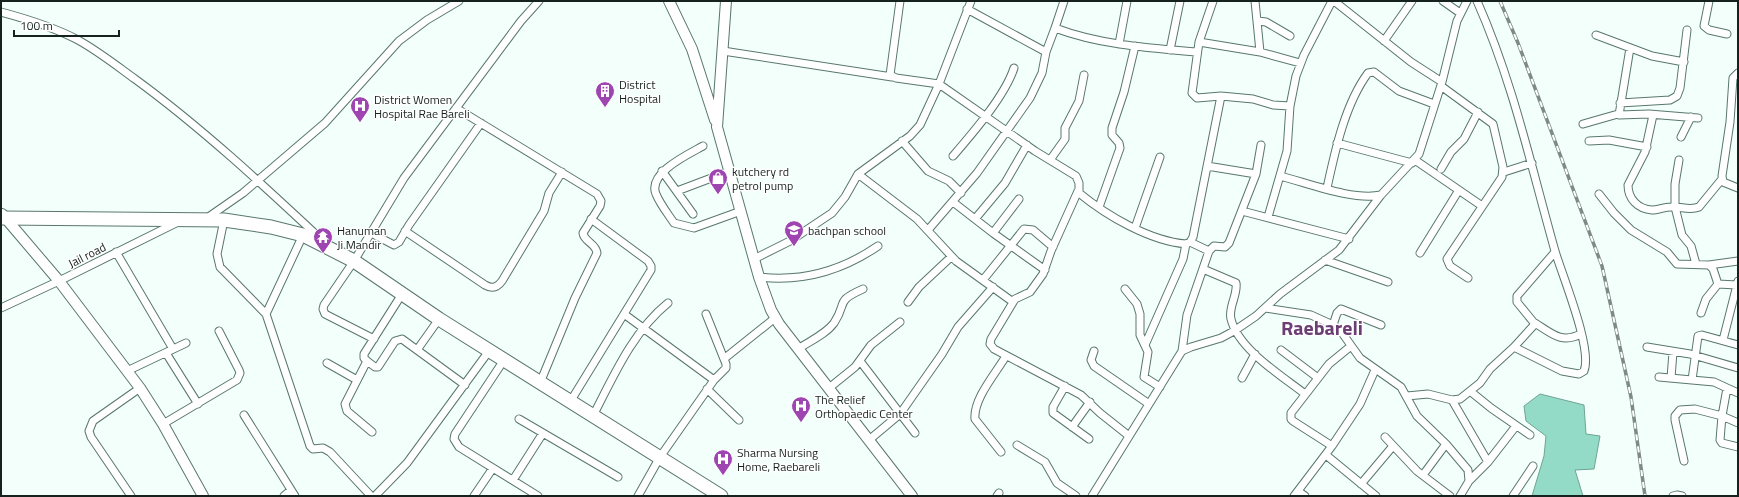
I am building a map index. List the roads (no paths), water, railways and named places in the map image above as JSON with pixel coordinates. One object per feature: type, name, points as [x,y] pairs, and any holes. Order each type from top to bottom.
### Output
[{"type":"highway","points":[[2,216],[224,220],[271,227],[303,234],[354,261],[439,319],[721,496]]},
{"type":"street","points":[[203,220],[258,180],[325,123],[399,41],[427,20],[458,1]]},
{"type":"street","points":[[374,339],[325,314],[323,312],[324,306],[354,261],[404,178],[522,21],[539,1]]},
{"type":"street","points":[[669,1],[692,48],[730,171],[759,277],[776,318],[912,496]]},
{"type":"street","points":[[717,127],[726,1]]},
{"type":"street","points":[[892,77],[889,72],[900,1]]},
{"type":"street","points":[[754,259],[790,241],[832,213],[845,197],[858,174],[902,141],[920,125],[939,84],[971,1]]},
{"type":"street","points":[[928,230],[961,193],[1008,132],[1039,81],[1046,52],[1064,1]]},
{"type":"street","points":[[1119,44],[1127,1]]},
{"type":"street","points":[[1170,50],[1180,1]]},
{"type":"street","points":[[1213,1],[1199,42],[1192,93],[1197,98],[1221,96],[1253,99],[1273,105],[1290,106]]},
{"type":"street","points":[[1255,1],[1260,52]]},
{"type":"street","points":[[1268,217],[1287,151],[1292,92],[1300,63],[1333,1],[1493,124],[1504,172],[1500,181],[1447,260],[1450,266],[1468,278]]},
{"type":"street","points":[[1384,41],[1412,1]]},
{"type":"street","points":[[1443,1],[1460,13]]},
{"type":"street","points":[[1182,351],[1222,338],[1234,331],[1256,316],[1325,260],[1349,239],[1381,195],[1413,162],[1419,154],[1428,129],[1434,104],[1442,84],[1460,13],[1467,1]]},
{"type":"street","points":[[1477,1],[1506,77],[1532,162],[1555,252],[1581,334],[1585,363],[1584,371],[1579,374],[1562,371],[1514,347]]},
{"type":"street","points":[[1709,1],[1704,26],[1709,30],[1727,34]]},
{"type":"street","points":[[967,9],[1046,52]]},
{"type":"street","points":[[1,12],[53,29],[77,40],[103,56],[176,108],[258,180],[330,247]]},
{"type":"street","points":[[1258,21],[1266,22],[1290,36]]},
{"type":"street","points":[[1055,28],[1084,37],[1119,44],[1197,52]]},
{"type":"street","points":[[1620,103],[1674,99],[1680,92],[1687,30]]},
{"type":"street","points":[[1596,36],[1660,58],[1684,62]]},
{"type":"street","points":[[1199,42],[1260,52],[1300,63]]},
{"type":"street","points":[[1099,206],[1120,148],[1119,142],[1112,136],[1112,128],[1124,92],[1135,46]]},
{"type":"street","points":[[1618,114],[1630,48]]},
{"type":"street","points":[[723,52],[939,84],[1027,145],[1076,176],[1079,182],[1078,191],[1053,247],[1045,270],[1030,292],[1018,297],[1013,302],[990,339],[992,347],[1006,356],[1065,386],[1090,402],[1100,413],[1129,436]]},
{"type":"street","points":[[953,156],[978,128],[1007,83],[1014,68]]},
{"type":"street","points":[[1327,188],[1337,143],[1351,106],[1366,76],[1371,71],[1377,73],[1399,91],[1434,104]]},
{"type":"street","points":[[1653,115],[1642,160],[1628,185],[1632,198],[1636,204],[1652,210],[1675,207],[1690,209],[1699,207],[1722,179],[1734,105],[1733,78],[1738,73]]},
{"type":"street","points":[[1050,160],[1065,139],[1065,128],[1079,100],[1084,75]]},
{"type":"street","points":[[1145,346],[1178,271],[1188,243],[1193,237],[1221,96]]},
{"type":"street","points":[[456,108],[562,172],[600,197],[600,206],[584,229],[583,236],[594,245],[597,253],[572,305],[540,383]]},
{"type":"street","points":[[1441,169],[1451,152],[1464,139],[1478,112]]},
{"type":"street","points":[[1584,124],[1618,114],[1694,117],[1681,137]]},
{"type":"street","points":[[371,233],[394,245],[399,242],[405,231],[481,123]]},
{"type":"street","points":[[1589,141],[1609,140],[1646,147]]},
{"type":"street","points":[[902,141],[928,171],[949,182],[961,193]]},
{"type":"street","points":[[1337,143],[1413,162],[1482,206]]},
{"type":"street","points":[[975,219],[1005,183],[1027,145]]},
{"type":"street","points":[[1092,496],[1182,351],[1187,315],[1204,270],[1209,251],[1214,246],[1225,247],[1229,243],[1256,174],[1261,145]]},
{"type":"street","points":[[703,146],[662,171],[656,185],[655,193],[674,223],[694,228],[741,211]]},
{"type":"street","points":[[1135,228],[1160,157]]},
{"type":"street","points":[[1679,160],[1675,184],[1675,207],[1682,235],[1691,246],[1696,264]]},
{"type":"street","points":[[1504,172],[1532,162]]},
{"type":"street","points":[[1207,166],[1256,174]]},
{"type":"street","points":[[662,171],[693,214]]},
{"type":"street","points":[[677,191],[730,171]]},
{"type":"street","points":[[405,231],[485,285],[495,288],[499,286],[544,211],[549,193],[562,172]]},
{"type":"street","points":[[858,174],[889,196],[928,230],[952,257],[1013,302]]},
{"type":"street","points":[[1280,176],[1364,197],[1381,195]]},
{"type":"street","points":[[1722,179],[1726,184],[1738,188]]},
{"type":"street","points":[[1420,253],[1458,190]]},
{"type":"street","points":[[1078,191],[1135,228],[1160,240],[1188,243],[1209,251]]},
{"type":"street","points":[[1600,194],[1614,213],[1631,230],[1667,252],[1677,264],[1709,265],[1738,261]]},
{"type":"street","points":[[993,233],[1019,199]]},
{"type":"street","points":[[953,202],[1045,270]]},
{"type":"street","points":[[1242,211],[1349,239]]},
{"type":"street","points":[[2,216],[59,282],[140,388],[164,424],[203,496]]},
{"type":"street","points":[[570,402],[649,273],[651,266],[648,261],[591,219]]},
{"type":"street","name":"Jail road","points":[[1,308],[59,282],[182,220]]},
{"type":"street","points":[[224,220],[217,254],[220,267],[266,314],[310,446],[313,449],[323,448],[330,452],[371,496]]},
{"type":"street","points":[[983,280],[1021,231],[1027,228],[1033,230],[1053,247]]},
{"type":"street","points":[[266,314],[303,234]]},
{"type":"street","points":[[759,277],[780,278],[821,274],[864,255],[878,246]]},
{"type":"street","points":[[116,252],[173,350]]},
{"type":"street","points":[[1555,252],[1517,296],[1517,302],[1535,323],[1561,338],[1574,338],[1581,334]]},
{"type":"street","points":[[908,302],[919,287],[952,257]]},
{"type":"street","points":[[1325,260],[1388,282]]},
{"type":"street","points":[[1709,265],[1713,269],[1718,284]]},
{"type":"street","points":[[1204,270],[1236,284],[1230,313],[1234,331],[1255,354],[1305,394]]},
{"type":"street","points":[[1701,314],[1706,298],[1718,284],[1738,283],[1736,304],[1723,340]]},
{"type":"street","points":[[869,440],[900,414],[942,354],[958,327],[993,287]]},
{"type":"street","points":[[798,348],[830,328],[846,298],[863,289]]},
{"type":"street","points":[[1125,289],[1139,309],[1140,335],[1148,354],[1144,377],[1160,387]]},
{"type":"street","points":[[402,294],[364,354],[364,358],[375,367],[378,366],[395,340],[399,339],[417,350],[465,385]]},
{"type":"street","points":[[593,416],[614,375],[644,328],[668,303]]},
{"type":"street","points":[[1265,308],[1311,315],[1333,325],[1340,330],[1360,358],[1375,370],[1402,387],[1417,416],[1446,444],[1468,470],[1469,481]]},
{"type":"street","points":[[1333,325],[1337,313],[1341,309],[1381,325]]},
{"type":"street","points":[[624,314],[714,380]]},
{"type":"street","points":[[638,496],[660,457],[714,380],[726,368],[725,358],[706,314]]},
{"type":"street","points":[[725,358],[776,318]]},
{"type":"street","points":[[417,350],[439,319]]},
{"type":"street","points":[[829,388],[855,367],[871,345],[900,322]]},
{"type":"street","points":[[1407,396],[1428,394],[1452,400],[1460,399],[1514,347],[1534,326],[1535,323]]},
{"type":"street","points":[[164,424],[240,377],[239,370],[219,331]]},
{"type":"street","points":[[1692,380],[1694,355],[1698,336],[1702,335],[1738,345]]},
{"type":"street","points":[[127,371],[186,344]]},
{"type":"street","points":[[1332,446],[1291,419],[1291,413],[1329,364],[1351,346]]},
{"type":"street","points":[[1647,347],[1694,355],[1738,368]]},
{"type":"street","points":[[1281,350],[1318,378]]},
{"type":"street","points":[[375,496],[408,463],[490,351]]},
{"type":"street","points":[[1094,351],[1091,360],[1094,366],[1149,404]]},
{"type":"street","points":[[1671,378],[1673,352]]},
{"type":"street","points":[[166,353],[198,404]]},
{"type":"street","points":[[1242,378],[1255,354]]},
{"type":"street","points":[[1001,452],[975,419],[975,413],[978,401],[1006,356]]},
{"type":"street","points":[[504,360],[455,434],[454,439],[459,447],[538,496]]},
{"type":"street","points":[[860,360],[915,433]]},
{"type":"street","points":[[367,361],[346,399],[345,407],[372,432]]},
{"type":"street","points":[[327,363],[357,380]]},
{"type":"street","points":[[1305,496],[1296,493],[1326,455],[1360,404],[1375,370]]},
{"type":"street","points":[[1659,377],[1714,382],[1738,393]]},
{"type":"street","points":[[1065,386],[1053,407],[1053,413],[1089,439]]},
{"type":"street","points":[[131,496],[91,437],[89,431],[93,421],[140,388]]},
{"type":"street","points":[[1727,388],[1722,416],[1720,440],[1722,443],[1738,447]]},
{"type":"street","points":[[708,389],[739,420]]},
{"type":"street","points":[[1470,391],[1491,408],[1530,435]]},
{"type":"street","points":[[1452,400],[1488,462]]},
{"type":"street","points":[[1072,427],[1090,402]]},
{"type":"street","points":[[1684,461],[1675,420],[1677,412],[1680,410],[1695,409],[1722,416],[1738,423]]},
{"type":"street","points":[[244,415],[293,493],[284,496]]},
{"type":"street","points":[[519,419],[618,477]]},
{"type":"street","points":[[1460,496],[1469,481],[1488,462],[1516,426]]},
{"type":"street","points":[[513,480],[544,433]]},
{"type":"street","points":[[1385,437],[1423,476],[1450,496]]},
{"type":"street","points":[[1423,476],[1446,444]]},
{"type":"street","points":[[1017,445],[1045,462],[1057,482],[1076,496]]},
{"type":"street","points":[[1362,484],[1393,446]]},
{"type":"street","points":[[1326,455],[1376,496]]},
{"type":"street","points":[[1513,496],[1533,466]]},
{"type":"street","points":[[474,496],[493,468]]},
{"type":"street","points":[[1674,496],[1682,496]]},
{"type":"railway","points":[[1500,1],[1518,43],[1602,266],[1631,397],[1645,496]]},
{"type":"place","name":"District Hospital","points":[[605,108]]},
{"type":"place","name":"District Women Hospital Rae Bareli","points":[[360,123]]},
{"type":"place","name":"kutchery rd petrol pump","points":[[718,195]]},
{"type":"place","name":"bachpan school","points":[[794,247]]},
{"type":"place","name":"Hanuman Ji Mandir","points":[[323,254]]},
{"type":"place","name":"The Relief Orthopaedic Center","points":[[801,423]]},
{"type":"place","name":"Sharma Nursing Home, Raebareli","points":[[723,476]]},
{"type":"district","name":"Raebareli","points":[[1322,327]]}]
